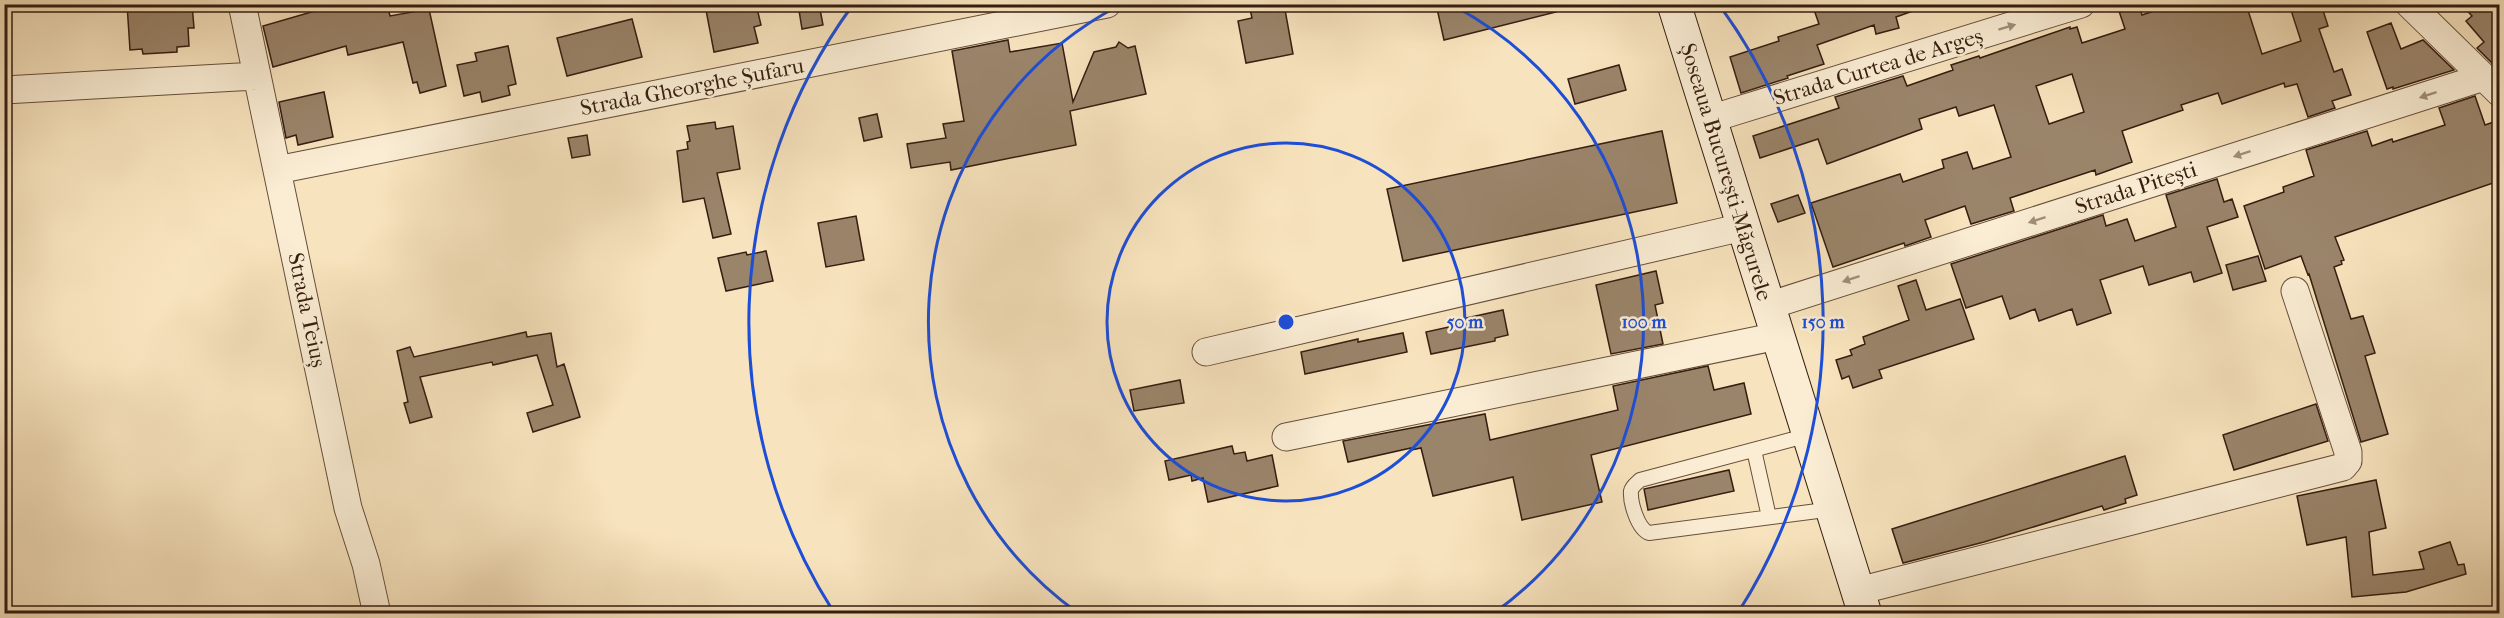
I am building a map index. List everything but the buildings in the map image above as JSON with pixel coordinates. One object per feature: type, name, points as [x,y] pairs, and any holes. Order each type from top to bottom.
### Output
[{"type":"main road","name":"Șoseaua București-Măgurele","points":[[1674,4],[1862,602]]},
{"type":"street","name":"Strada Teiuș","points":[[242,4],[348,508],[366,564],[377,614]]},
{"type":"street","name":"Strada Gheorghe Șufaru","points":[[278,170],[1107,4]]},
{"type":"street","name":"Strada Curtea de Argeș","points":[[1710,119],[2080,4]]},
{"type":"street","points":[[2409,4],[2492,85]]},
{"type":"street","points":[[4,90],[257,76]]},
{"type":"street","name":"Strada Pitești","points":[[1768,306],[2492,85]]},
{"type":"street","points":[[1206,352],[1743,227]]},
{"type":"street","points":[[1862,602],[2343,467],[2348,461],[2348,452],[2295,291]]},
{"type":"street","points":[[1286,436],[1778,336]]},
{"type":"lane","points":[[1809,435],[1640,480],[1631,491],[1639,525],[1643,531],[1649,533],[1833,509]]},
{"type":"lane","points":[[1754,450],[1769,517]]}]
